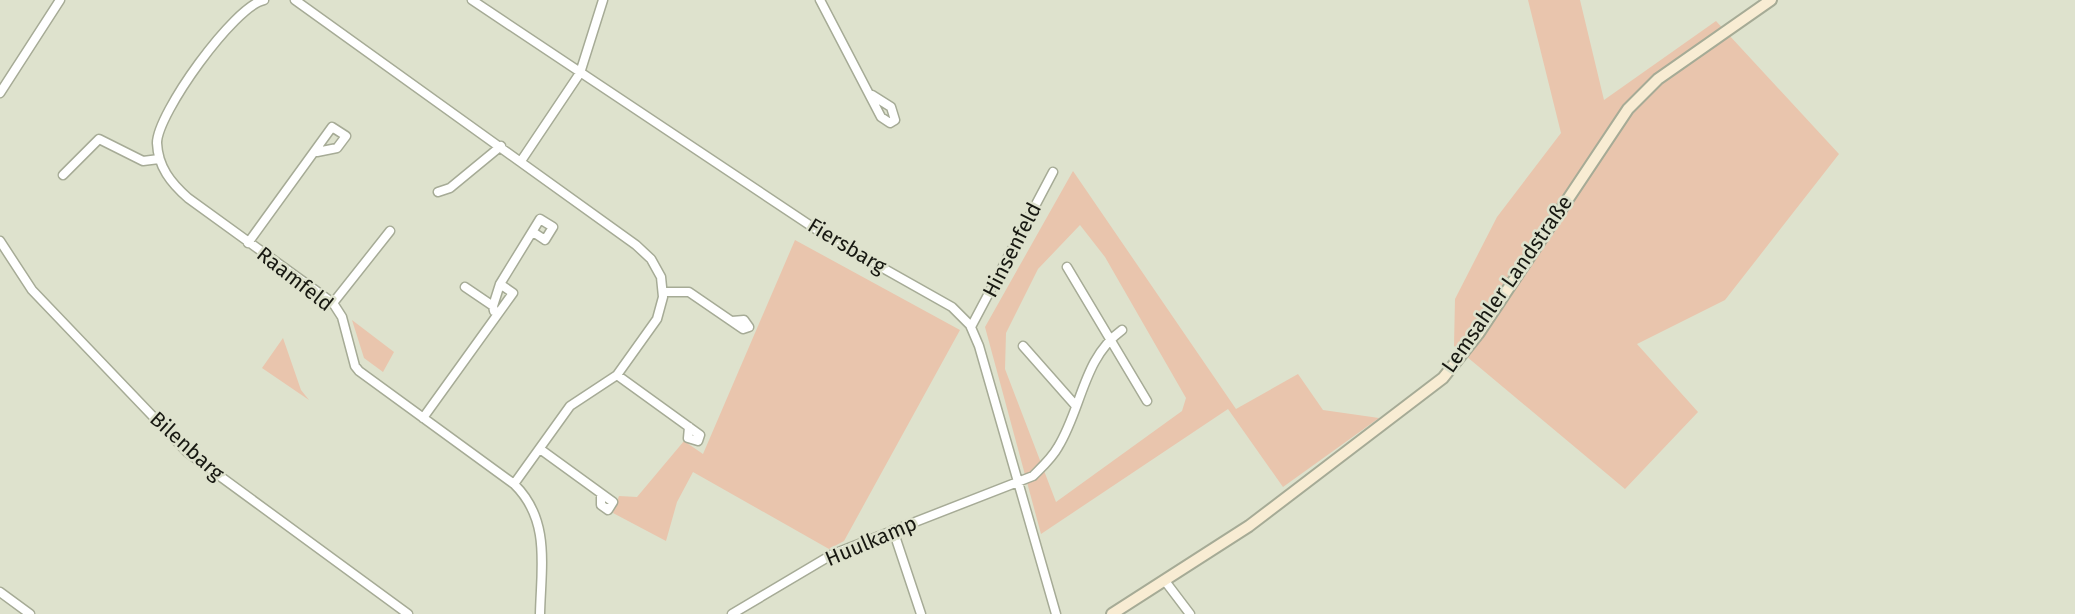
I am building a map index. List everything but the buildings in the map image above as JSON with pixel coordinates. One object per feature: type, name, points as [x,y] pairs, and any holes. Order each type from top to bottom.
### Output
[{"type":"main road","name":"Lemsahler Landstraße","points":[[1112,614],[1249,526],[1443,377],[1478,334],[1628,109],[1658,79],[1771,0]]},
{"type":"street","points":[[0,93],[60,0]]},
{"type":"street","points":[[64,175],[99,139],[144,160],[159,159],[160,128],[173,104],[235,18],[264,0]]},
{"type":"street","points":[[295,0],[501,146],[648,255],[659,270],[664,292],[657,319],[617,375],[574,401],[514,484]]},
{"type":"street","name":"Fiersbarg","points":[[472,0],[826,236],[960,313],[971,327]]},
{"type":"street","points":[[521,161],[580,74],[603,0]]},
{"type":"street","points":[[820,0],[872,95]]},
{"type":"street","points":[[438,192],[450,188],[501,146]]},
{"type":"street","points":[[248,243],[317,152]]},
{"type":"street","name":"Raamfeld","points":[[159,159],[176,188],[332,303],[342,317],[355,366],[514,484],[528,500],[541,532],[540,614]]},
{"type":"street","name":"Hinsenfeld","points":[[971,327],[1053,172]]},
{"type":"street","points":[[332,303],[390,231]]},
{"type":"street","points":[[494,317],[500,284],[533,232]]},
{"type":"street","name":"Bilenbarg","points":[[0,241],[32,290],[187,452],[408,614]]},
{"type":"street","points":[[1067,267],[1147,401]]},
{"type":"street","points":[[423,418],[513,293],[500,284]]},
{"type":"street","points":[[465,287],[494,306]]},
{"type":"street","points":[[664,292],[689,292],[732,321]]},
{"type":"street","points":[[971,327],[1056,614]]},
{"type":"street","points":[[1110,338],[1122,330]]},
{"type":"street","name":"Huulkamp","points":[[732,614],[821,561],[1033,476],[1057,450],[1096,358],[1110,338]]},
{"type":"street","points":[[1023,346],[1076,406]]},
{"type":"street","points":[[617,375],[689,427]]},
{"type":"street","points":[[540,449],[601,494]]},
{"type":"street","points":[[893,530],[922,613]]},
{"type":"street","points":[[1166,581],[1190,614]]},
{"type":"street","points":[[0,592],[30,614]]},
{"type":"shaded area","points":[[1528,0],[1580,0],[1604,100],[1716,21],[1839,154],[1725,300],[1637,344],[1698,412],[1625,489],[1454,346],[1455,299],[1497,217],[1561,133]]},
{"type":"shaded area","points":[[1073,171],[1236,409],[1298,374],[1323,410],[1379,418],[1283,487],[1228,409],[1041,534],[985,327]],"holes":[[[1080,225],[1105,257],[1186,398],[1182,411],[1056,502],[1005,369],[1006,333],[1038,269]]]},
{"type":"shaded area","points":[[795,240],[960,330],[844,541],[829,549],[693,472],[677,502],[666,541],[613,513],[619,496],[637,497],[684,441],[703,454]]},
{"type":"shaded area","points":[[352,320],[394,352],[383,372],[364,358]]},
{"type":"shaded area","points":[[283,338],[301,390],[309,400],[262,368]]}]
